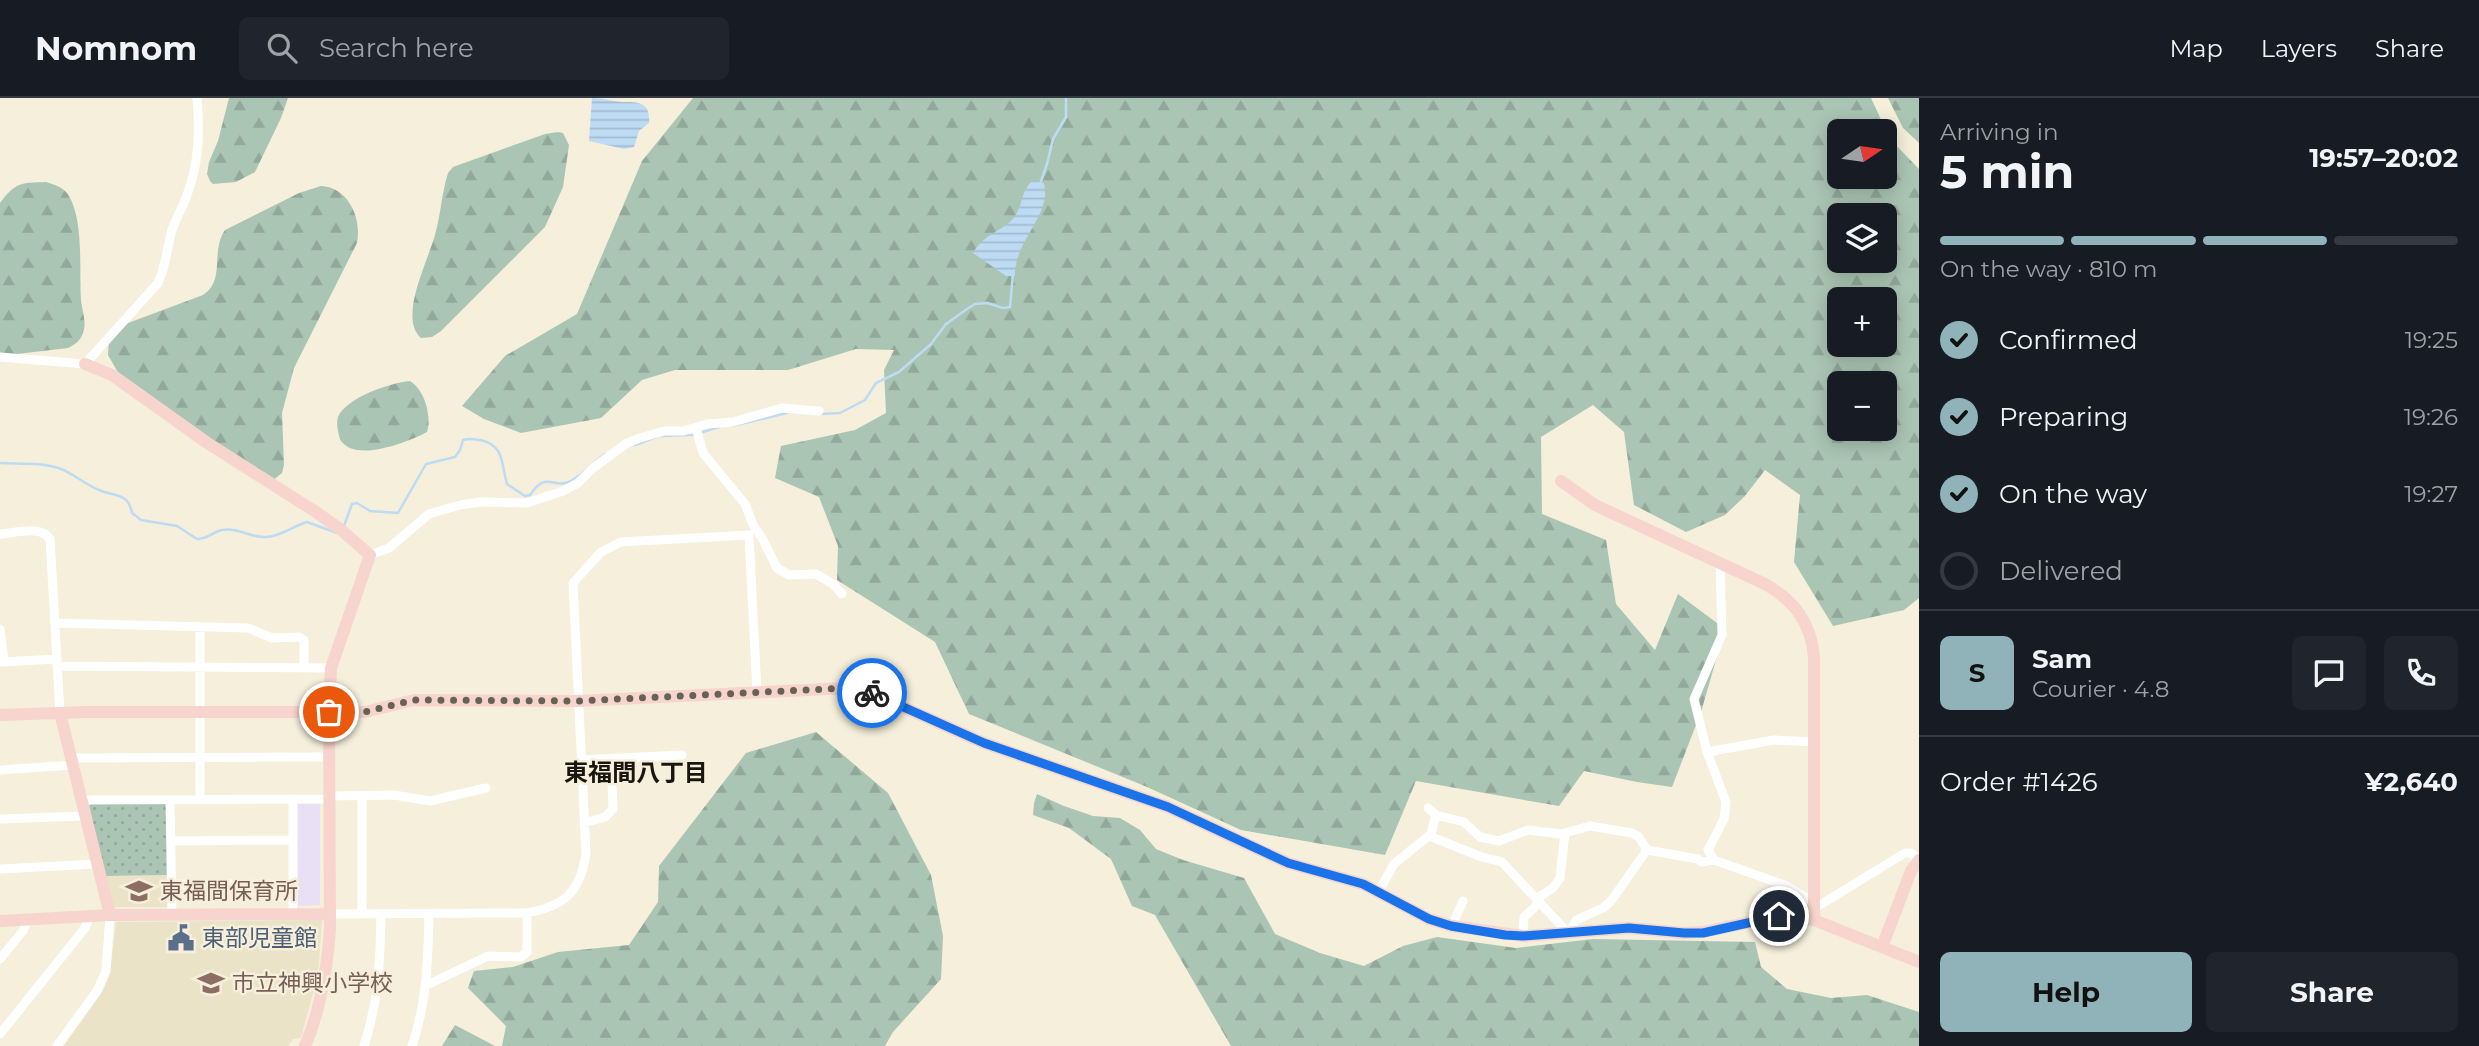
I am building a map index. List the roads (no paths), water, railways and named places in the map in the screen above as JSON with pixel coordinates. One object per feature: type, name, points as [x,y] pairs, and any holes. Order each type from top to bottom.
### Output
[{"type":"street","points":[[85,364],[158,283],[164,269],[172,231],[196,165],[200,134],[197,98]]},
{"type":"street","points":[[0,357],[85,364],[112,375],[206,442],[316,512],[370,555]]},
{"type":"street","points":[[370,555],[389,548],[429,514],[480,502],[527,503],[563,491],[627,443],[664,431],[683,431],[707,424],[733,422],[782,408],[820,411]]},
{"type":"street","points":[[696,428],[703,453],[745,504],[752,531],[757,692]]},
{"type":"street","points":[[1561,481],[1595,505],[1782,594],[1806,622],[1813,643],[1814,657],[1815,910]]},
{"type":"street","points":[[0,534],[42,531],[49,535],[60,713],[110,915],[106,971],[97,991],[57,1046]]},
{"type":"street","points":[[0,921],[110,915],[527,913],[544,910],[558,904],[577,886],[584,870],[586,854],[573,583],[601,552],[621,542],[752,531],[761,536],[782,573],[816,575],[833,584],[842,594]]},
{"type":"street","points":[[307,1045],[324,984],[328,957],[331,668],[370,555]]},
{"type":"street","points":[[1698,859],[1708,850],[1727,810],[1707,752],[1694,699],[1722,635],[1720,563]]},
{"type":"street","points":[[55,623],[248,628],[272,638],[299,637],[304,640],[304,668]]},
{"type":"street","points":[[200,627],[200,800]]},
{"type":"street","points":[[0,629],[2,661],[331,668]]},
{"type":"street","points":[[0,715],[365,712],[404,702],[429,700],[577,701],[848,688],[861,690],[984,743],[1168,807],[1288,863],[1363,884],[1429,919],[1451,926],[1505,935],[1569,934],[1629,928],[1703,933],[1815,910],[1905,853],[1911,853],[1919,860],[1911,871],[1882,947]]},
{"type":"street","points":[[1707,752],[1774,740],[1815,741]]},
{"type":"street","points":[[581,760],[681,755]]},
{"type":"street","points":[[0,770],[72,762],[200,757],[328,757]]},
{"type":"street","points":[[584,823],[605,817],[613,809],[611,759]]},
{"type":"street","points":[[81,800],[293,799],[394,795],[430,801],[486,788]]},
{"type":"street","points":[[362,796],[362,913]]},
{"type":"street","points":[[293,799],[293,915]]},
{"type":"street","points":[[170,800],[172,915]]},
{"type":"street","points":[[1428,808],[1436,816],[1464,822],[1480,837],[1499,841],[1528,830],[1565,833],[1590,826],[1620,830],[1639,837],[1647,850],[1698,859],[1701,862],[1714,860],[1787,886],[1815,910],[1882,947],[1919,962]]},
{"type":"street","points":[[0,819],[85,816]]},
{"type":"street","points":[[1378,893],[1394,864],[1429,836],[1436,816]]},
{"type":"street","points":[[1523,936],[1524,917],[1539,897],[1553,888],[1560,878],[1565,833]]},
{"type":"street","points":[[1429,836],[1482,858],[1502,862],[1569,934]]},
{"type":"street","points":[[171,841],[293,840]]},
{"type":"street","points":[[1497,860],[1499,841]]},
{"type":"street","points":[[1569,934],[1576,920],[1604,908],[1611,901],[1647,850]]},
{"type":"street","points":[[1708,850],[1714,860]]},
{"type":"street","points":[[0,869],[97,864]]},
{"type":"street","points":[[172,884],[293,884]]},
{"type":"street","points":[[1451,926],[1463,901]]},
{"type":"street","points":[[427,985],[488,956],[521,957],[527,953],[527,913]]},
{"type":"street","points":[[364,1046],[374,1014],[380,976],[381,914]]},
{"type":"street","points":[[412,1046],[421,1021],[427,985],[429,914]]},
{"type":"street","points":[[0,1034],[85,928],[90,916]]},
{"type":"street","points":[[0,959],[23,931],[29,918]]},
{"type":"water","points":[[592,98],[638,103],[648,110],[649,123],[639,131],[634,147],[624,149],[589,141]]},
{"type":"water","points":[[1032,181],[1044,183],[1043,206],[1020,251],[1015,276],[1006,276],[973,253],[984,240],[1011,221]]},
{"type":"waterway","points":[[1040,184],[1053,139],[1066,117],[1066,98]]},
{"type":"waterway","points":[[821,414],[840,413],[865,400],[876,383],[899,372],[931,344],[946,324],[975,304],[1010,307],[1013,273]]},
{"type":"waterway","points":[[732,426],[787,413]]},
{"type":"waterway","points":[[635,445],[659,436],[693,435],[719,427]]},
{"type":"waterway","points":[[344,526],[352,504],[357,503],[370,511],[398,513],[426,464],[455,457],[465,439],[480,440],[494,446],[501,456],[507,484],[525,496],[530,495],[541,483],[563,484],[574,480],[605,454]]},
{"type":"waterway","points":[[0,463],[39,464],[61,469],[94,488],[124,498],[132,513],[141,520],[177,526],[197,539],[228,529],[271,537],[307,522],[337,533]]},
{"type":"place","name":"東福間保育所","points":[[139,891]]},
{"type":"place","name":"東部児童館","points":[[181,938]]},
{"type":"place","name":"市立神興小学校","points":[[211,983]]},
{"type":"district","name":"東福間八丁目","points":[[636,773]]}]
